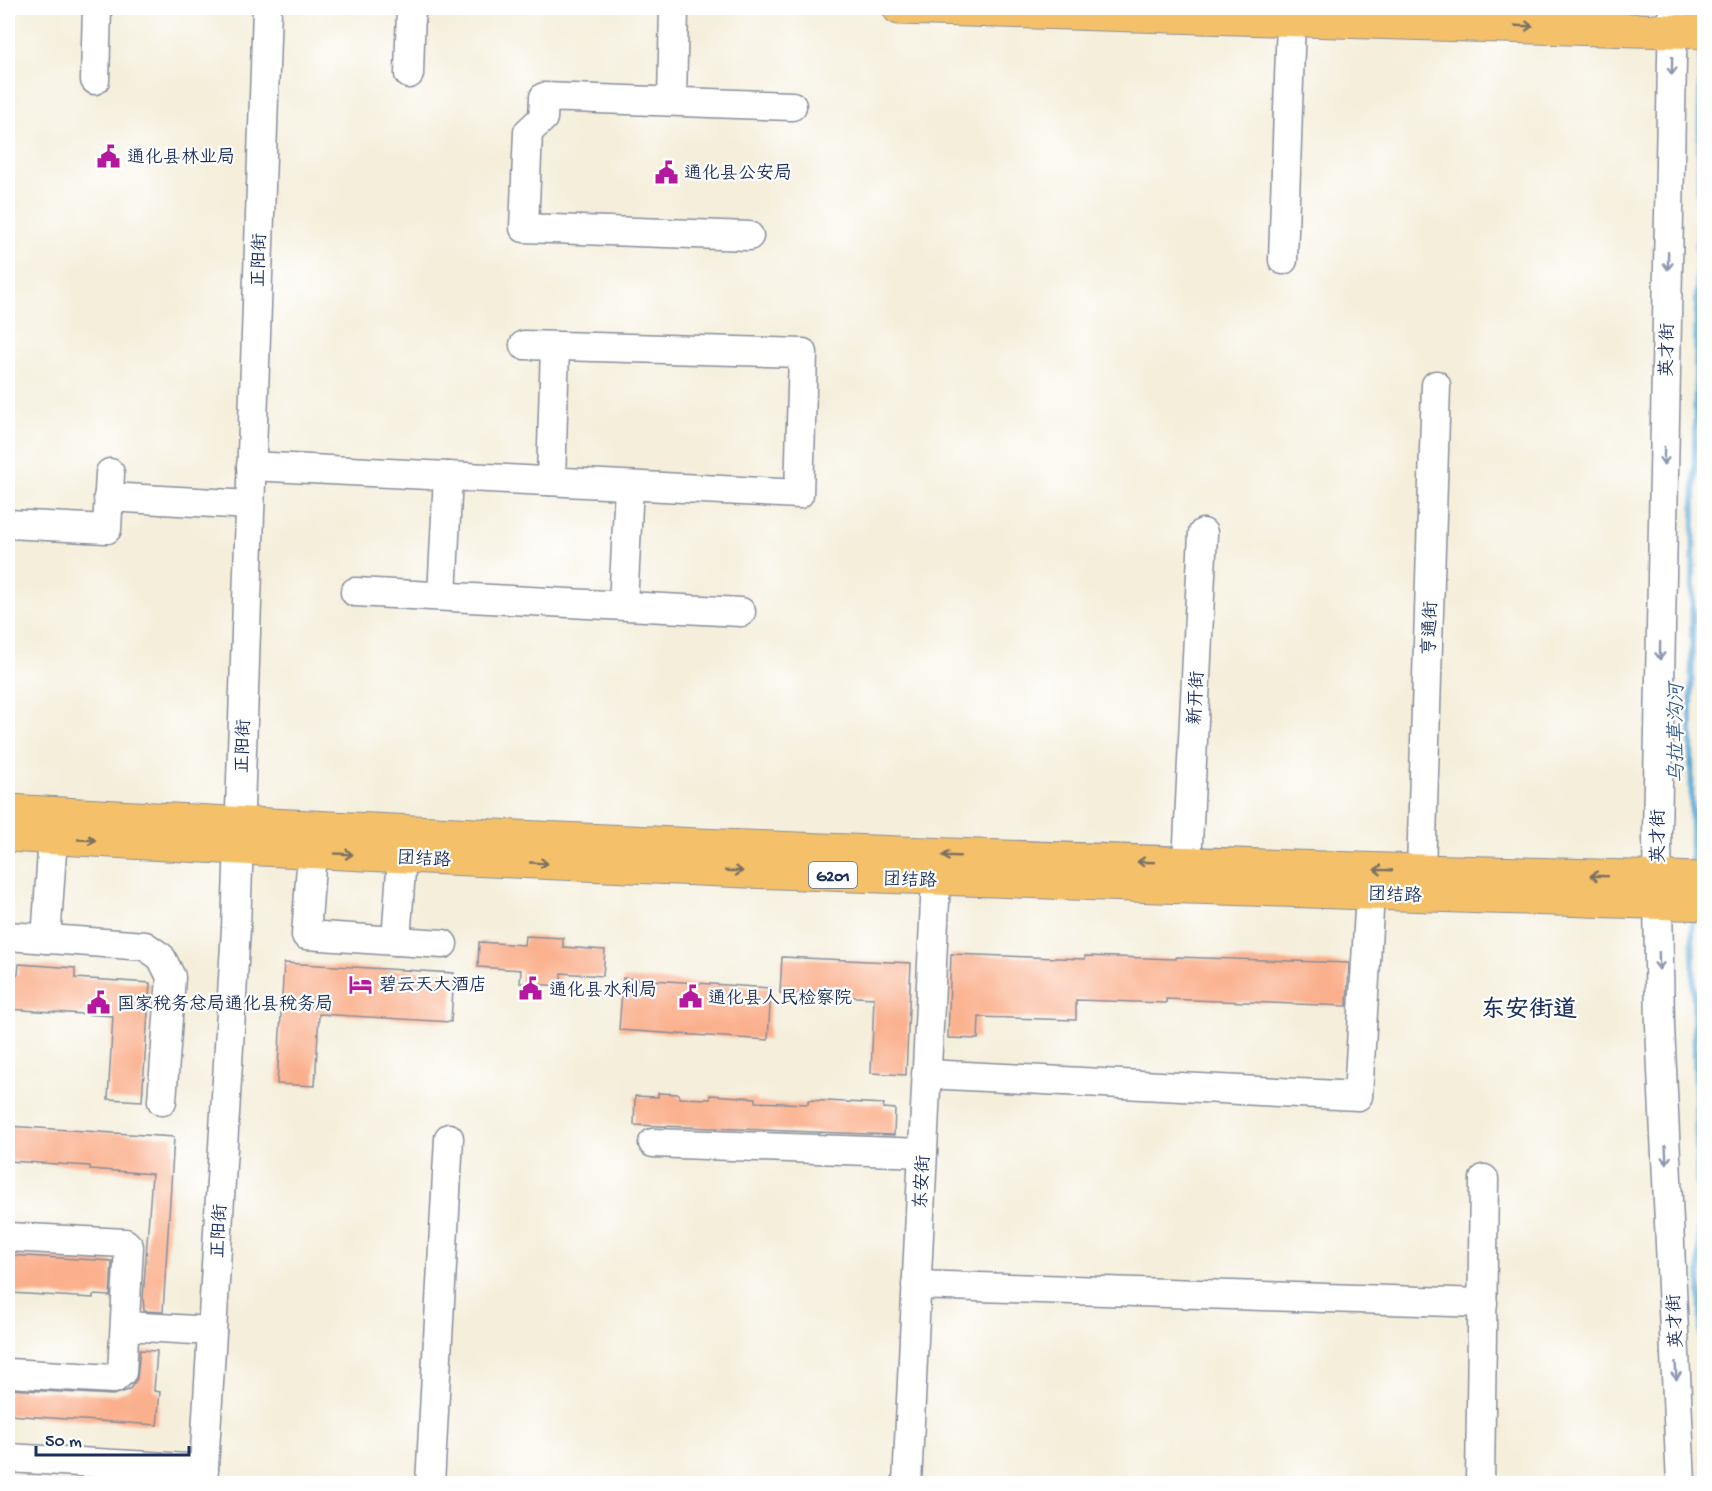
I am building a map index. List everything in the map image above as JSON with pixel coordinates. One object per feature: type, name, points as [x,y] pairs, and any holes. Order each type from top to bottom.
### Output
[{"type":"main road","points":[[899,8],[1291,19],[1681,17]]},
{"type":"main road","name":"团结路","points":[[8,811],[239,836],[312,852],[936,880],[1370,894],[1658,890],[1704,879]]},
{"type":"main road","name":"团结路","points":[[8,835],[54,838],[239,836],[598,841],[1421,871],[1658,890],[1704,904]]},
{"type":"street","points":[[95,80],[97,8]]},
{"type":"street","name":"正阳街","points":[[203,1476],[239,836],[267,8]]},
{"type":"street","points":[[409,74],[411,8]]},
{"type":"street","points":[[672,101],[674,8]]},
{"type":"street","name":"英才街","points":[[1681,17],[1658,890],[1660,1026],[1681,1484]]},
{"type":"street","points":[[1283,260],[1291,19]]},
{"type":"street","points":[[749,236],[524,228],[528,132],[543,118],[543,97],[792,106]]},
{"type":"street","points":[[251,466],[799,494],[803,353],[524,345]]},
{"type":"street","points":[[551,482],[555,346]]},
{"type":"street","name":"亨通街","points":[[1421,871],[1436,385]]},
{"type":"street","points":[[442,596],[448,476]]},
{"type":"street","points":[[8,524],[107,529],[109,485],[250,505]]},
{"type":"street","points":[[623,605],[629,486]]},
{"type":"street","name":"新开街","points":[[1187,864],[1203,533]]},
{"type":"street","points":[[355,591],[741,612]]},
{"type":"street","points":[[46,939],[54,838]]},
{"type":"street","points":[[312,852],[306,935],[443,945]]},
{"type":"street","points":[[396,941],[402,856]]},
{"type":"street","name":"东安街","points":[[906,1484],[936,880]]},
{"type":"street","points":[[927,1074],[1358,1096],[1370,894]]},
{"type":"street","points":[[8,936],[145,946],[161,957],[171,977],[162,1101]]},
{"type":"street","points":[[430,1484],[448,1138]]},
{"type":"street","points":[[653,1143],[923,1153]]},
{"type":"street","points":[[1480,1484],[1484,1179]]},
{"type":"street","points":[[8,1237],[125,1243],[129,1247],[122,1372],[114,1379],[8,1373]]},
{"type":"street","points":[[916,1285],[1483,1303]]},
{"type":"street","points":[[125,1326],[212,1331]]},
{"type":"street","points":[[8,1458],[203,1476]]},
{"type":"building","points":[[525,936],[563,938],[563,947],[605,950],[603,976],[561,973],[561,986],[520,983],[521,970],[478,967],[479,942],[524,945]]},
{"type":"building","points":[[951,954],[1085,959],[1085,956],[1176,959],[1176,957],[1349,963],[1347,1006],[1166,999],[1166,1003],[1076,1000],[1076,1020],[979,1017],[978,1039],[948,1038]]},
{"type":"building","points":[[782,957],[911,963],[906,1075],[871,1073],[874,998],[780,993]]},
{"type":"building","points":[[284,963],[454,973],[451,1022],[319,1014],[315,1086],[277,1084]]},
{"type":"building","points":[[19,964],[75,968],[75,978],[150,983],[142,1101],[108,1099],[113,1016],[8,1009],[8,974],[18,974]]},
{"type":"building","points":[[623,978],[771,988],[768,1040],[619,1030]]},
{"type":"building","points":[[658,1093],[679,1094],[679,1098],[710,1099],[710,1095],[756,1098],[756,1102],[808,1104],[808,1100],[884,1104],[883,1108],[895,1109],[894,1135],[634,1125],[635,1096],[658,1097]]},
{"type":"building","points":[[8,1126],[174,1137],[163,1312],[144,1311],[152,1174],[90,1169],[90,1166],[8,1161]]},
{"type":"building","points":[[8,1255],[112,1261],[110,1296],[93,1295],[93,1298],[11,1293],[11,1290],[8,1290]]},
{"type":"building","points":[[140,1350],[157,1351],[154,1391],[160,1392],[157,1425],[8,1415],[8,1389],[113,1395],[129,1390],[137,1379]]},
{"type":"waterway","name":"乌拉草沟河","points":[[1701,21],[1702,8]]},
{"type":"waterway","name":"乌拉草沟河","points":[[1692,870],[1691,712],[1701,40]]},
{"type":"waterway","name":"乌拉草沟河","points":[[1692,913],[1704,1458]]},
{"type":"place","name":"通化县林业局","points":[[109,156]]},
{"type":"place","name":"通化县公安局","points":[[666,172]]},
{"type":"place","name":"碧云天大酒店","points":[[361,984]]},
{"type":"place","name":"通化县水利局","points":[[531,989]]},
{"type":"place","name":"通化县人民检察院","points":[[690,997]]},
{"type":"place","name":"国家税务总局通化县税务局","points":[[99,1003]]},
{"type":"district","name":"东安街道","points":[[1529,1008]]}]
